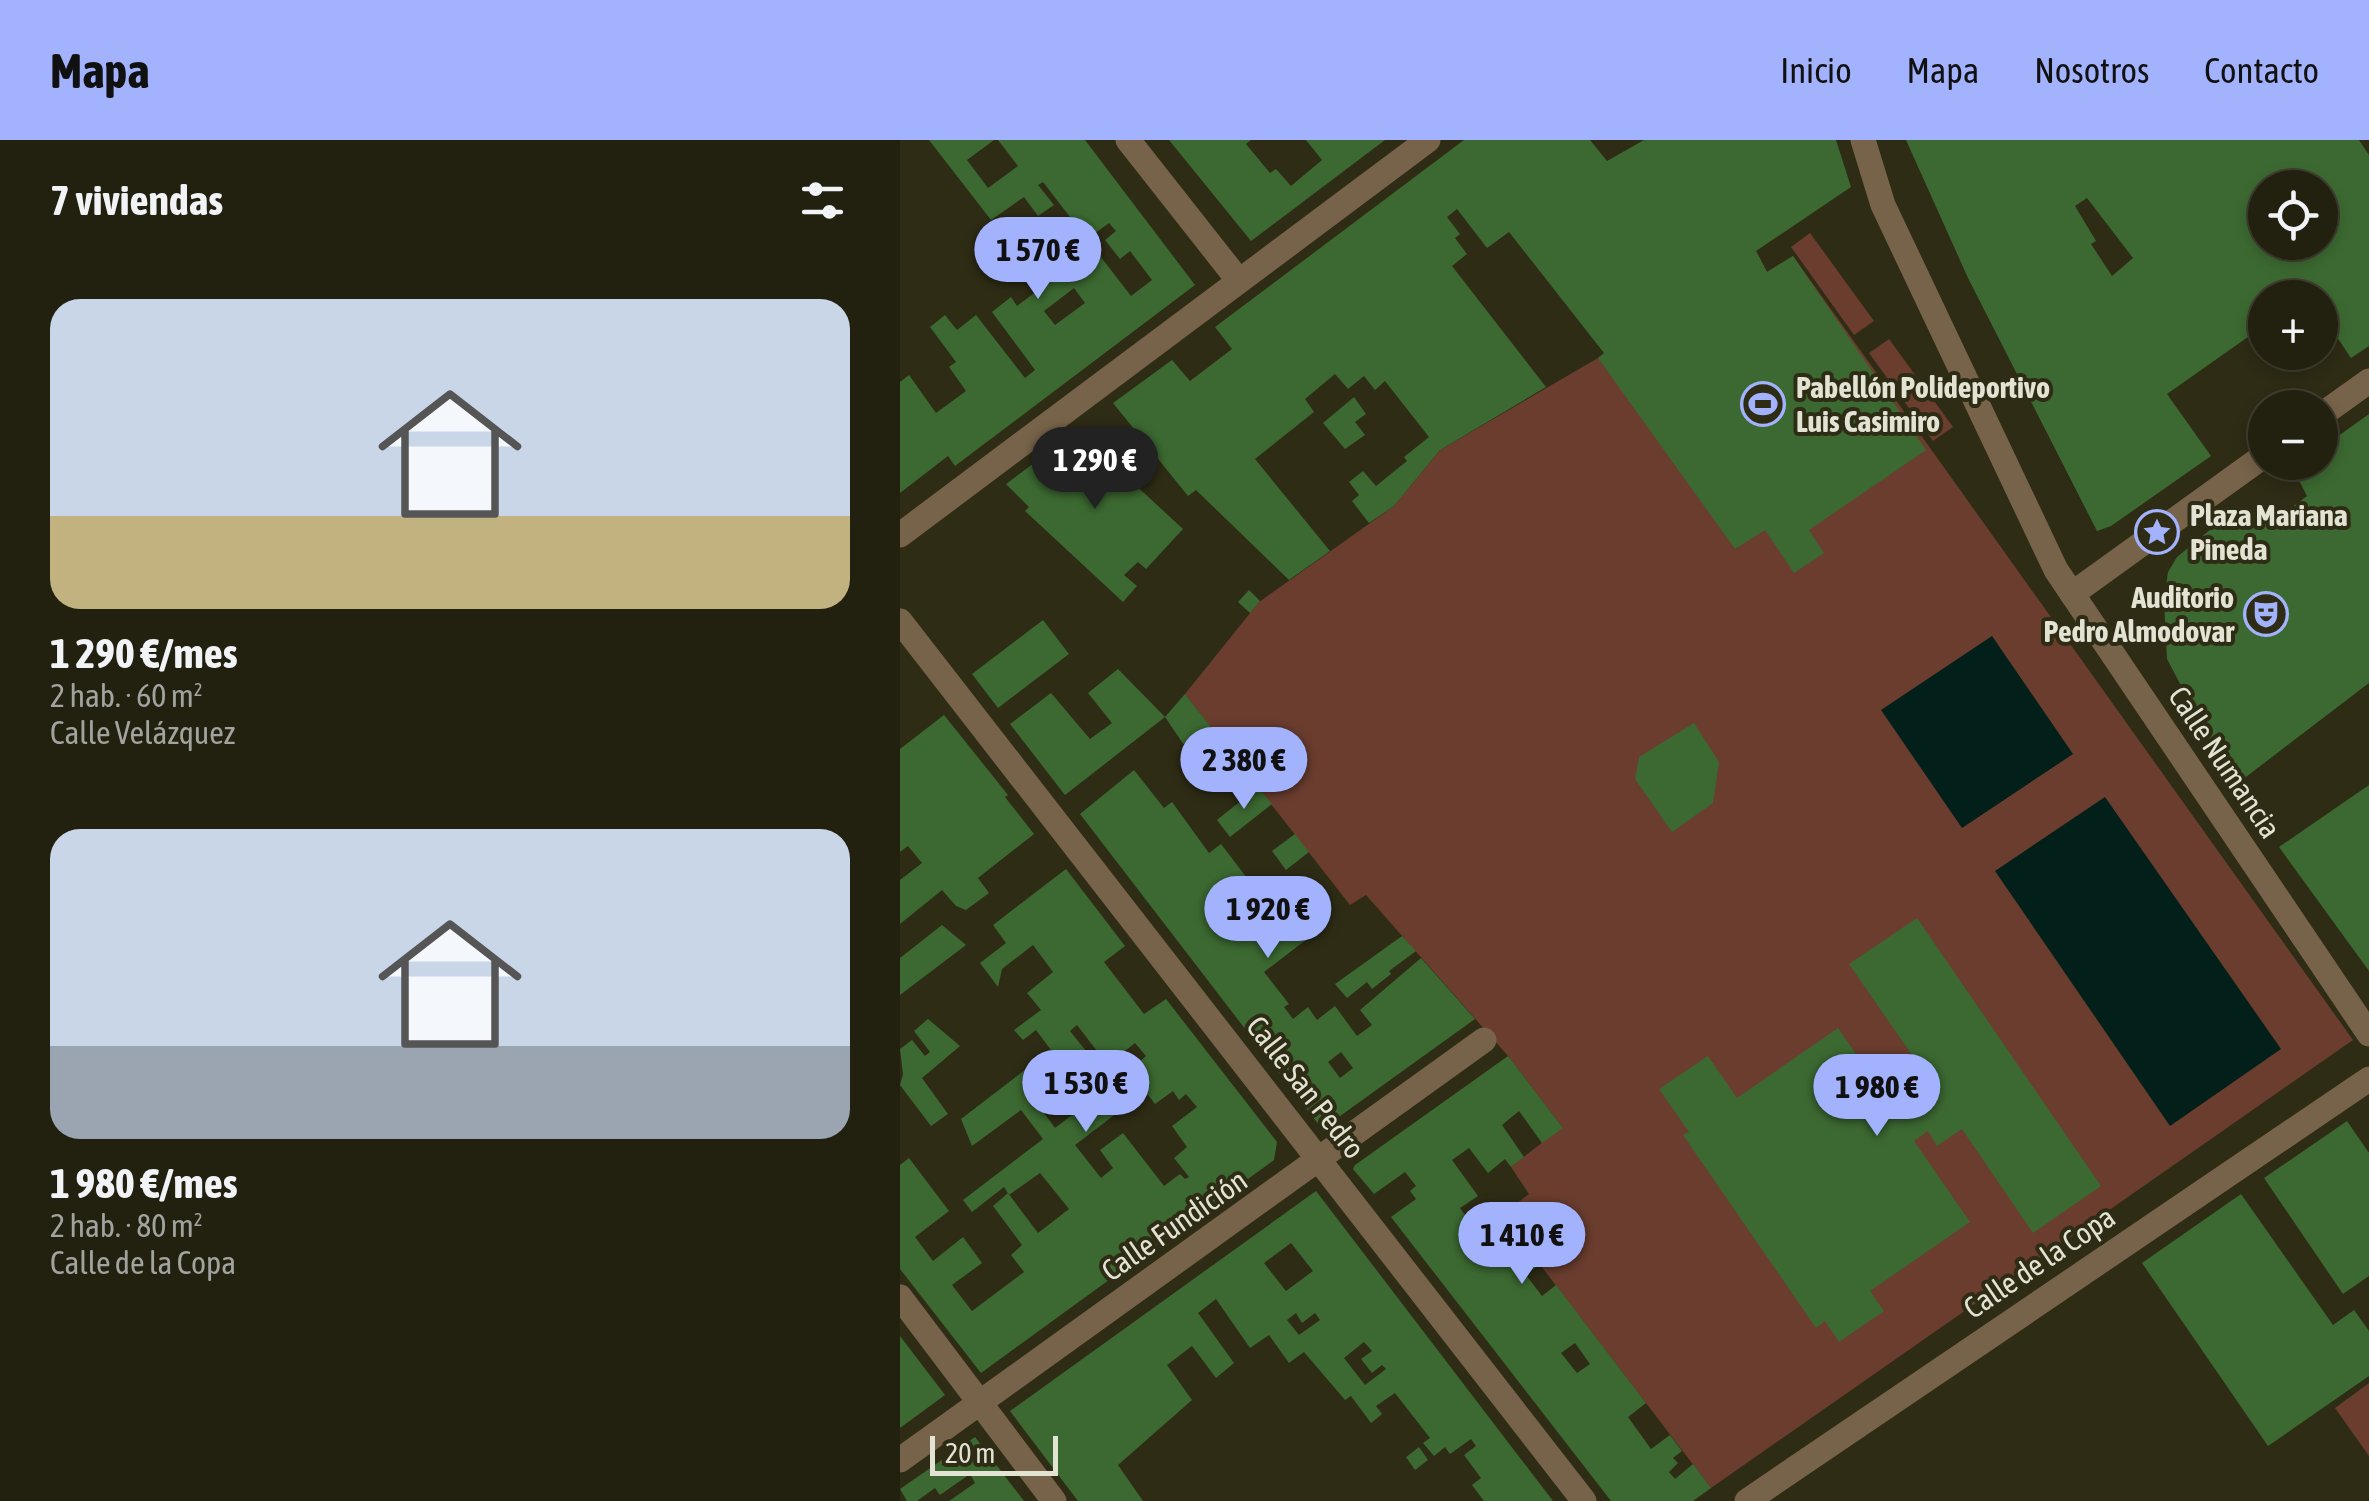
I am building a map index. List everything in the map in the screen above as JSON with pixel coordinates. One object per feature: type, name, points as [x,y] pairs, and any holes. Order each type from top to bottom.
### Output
[{"type":"street","points":[[1128,140],[1240,280]]},
{"type":"street","points":[[900,535],[1428,140]]},
{"type":"street","name":"Calle Numancia","points":[[1863,140],[1883,204],[2056,570],[2369,1034]]},
{"type":"street","points":[[2338,403],[2369,380]]},
{"type":"street","points":[[2072,594],[2248,468]]},
{"type":"street","name":"Calle San Pedro","points":[[900,621],[1584,1501]]},
{"type":"street","name":"Calle Fundición","points":[[900,1460],[1484,1040]]},
{"type":"street","name":"Calle de la Copa","points":[[1754,1499],[2369,1079]]},
{"type":"street","points":[[900,1297],[1054,1501]]},
{"type":"shaded area","points":[[1810,233],[1874,321],[1854,335],[1791,247]]},
{"type":"shaded area","points":[[1756,251],[1767,272],[1793,256],[2353,1040],[1711,1488],[1502,1215],[1529,1194],[1511,1167],[1562,1127],[1508,1056],[1366,895],[1350,905],[1185,694],[1259,602],[1394,506],[1440,450],[1598,358]]},
{"type":"shaded area","points":[[1889,339],[1953,427],[1933,441],[1869,353]]},
{"type":"shaded area","points":[[2369,1383],[2369,1456],[2335,1408]]},
{"type":"water","points":[[1992,636],[2073,754],[1962,828],[1881,710]]},
{"type":"water","points":[[2105,797],[2281,1049],[2170,1126],[1995,871]]},
{"type":"building","points":[[929,140],[994,140],[967,160],[988,188],[1018,166],[998,140],[1085,140],[1195,285],[955,466],[948,456],[900,493],[900,382],[909,375],[936,413],[966,391],[949,367],[956,362],[930,327],[945,315],[957,330],[976,315],[1025,378],[1035,370],[992,312],[1011,297],[1017,306],[1074,263],[1068,253],[1087,239],[1043,182],[1038,185],[1054,205],[1038,216],[1024,197],[991,220]],"holes":[[[1109,223],[1116,231],[1105,240],[1120,259],[1130,251],[1152,280],[1131,296],[1087,239]],[[1074,288],[1085,303],[1055,325],[1044,311]]]},
{"type":"building","points":[[1169,140],[1251,140],[1246,144],[1270,173],[1276,169],[1291,186],[1322,160],[1306,140],[1385,140],[1251,241]]},
{"type":"building","points":[[1464,140],[1590,140],[1607,161],[1644,140],[1836,140],[1851,187],[1756,251],[1767,272],[1793,256],[1926,450],[1809,530],[1824,553],[1794,573],[1765,530],[1735,549],[1598,358],[1604,353],[1509,232],[1487,248],[1457,209],[1447,217],[1460,234],[1455,238],[1467,254],[1452,266],[1546,387],[1440,450],[1394,506],[1369,523],[1352,501],[1359,495],[1349,482],[1363,471],[1376,486],[1429,437],[1385,381],[1375,390],[1364,376],[1348,389],[1335,374],[1305,399],[1314,412],[1255,459],[1330,551],[1289,580],[1196,490],[1188,496],[1113,403],[1172,360],[1190,381],[1232,349],[1215,327]]},
{"type":"building","points":[[1906,140],[2359,140],[2369,155],[2369,346],[2351,358],[2338,339],[2338,280],[2248,280],[2248,337],[2167,394],[2211,456],[2111,526],[2097,531],[1968,278]],"holes":[[[2087,198],[2133,258],[2112,276],[2091,244],[2096,241],[2075,206]]]},
{"type":"building","points":[[1354,397],[1366,414],[1355,422],[1365,435],[1345,449],[1323,423]]},
{"type":"building","name":"Auditorio Pedro Almodovar","points":[[2369,414],[2369,683],[2238,783],[2195,724],[2196,714],[2167,659],[2164,600],[2168,572],[2177,557],[2228,515],[2269,524],[2307,496],[2299,480],[2338,480],[2338,436]]},
{"type":"building","points":[[1077,431],[1183,529],[1146,569],[1138,562],[1124,575],[1137,586],[1123,602],[1025,511],[1029,507],[1006,484]]},
{"type":"building","points":[[1249,590],[1260,601],[1250,613],[1238,602]]},
{"type":"building","points":[[1043,620],[1069,654],[998,708],[972,674]]},
{"type":"building","points":[[1118,669],[1165,717],[1065,795],[1010,724],[1051,693],[1090,739],[1112,723],[1088,693]]},
{"type":"building","points":[[1185,694],[1233,755],[1205,776],[1165,717]]},
{"type":"building","points":[[944,715],[1034,834],[978,878],[989,893],[966,910],[956,906],[942,890],[900,924],[900,880],[922,863],[908,846],[900,852],[900,749]]},
{"type":"building","points":[[1694,723],[1719,762],[1713,803],[1672,832],[1635,779],[1639,757]]},
{"type":"building","points":[[1134,770],[1164,808],[1172,802],[1209,853],[1221,844],[1247,878],[1216,903],[1225,916],[1242,904],[1270,941],[1286,929],[1281,923],[1302,905],[1320,929],[1264,972],[1289,1004],[1284,1007],[1293,1019],[1308,1007],[1317,1020],[1335,1006],[1357,1036],[1372,1025],[1360,1010],[1421,958],[1475,1019],[1322,1129],[1080,814]],"holes":[[[1341,1052],[1353,1068],[1340,1078],[1328,1062]]]},
{"type":"building","points":[[2369,785],[2369,971],[2279,847]]},
{"type":"building","points":[[1258,787],[1272,804],[1230,837],[1217,820]]},
{"type":"building","points":[[1295,834],[1309,852],[1286,870],[1272,851]]},
{"type":"building","points":[[1066,869],[1125,946],[1104,962],[1144,1014],[1166,999],[1277,1142],[1274,1160],[981,1373],[900,1269],[900,1165],[909,1158],[949,1211],[915,1237],[933,1261],[963,1237],[982,1263],[952,1285],[972,1311],[1024,1272],[1011,1255],[1022,1245],[993,1206],[1008,1193],[1004,1187],[972,1212],[963,1200],[1043,1139],[1021,1110],[972,1146],[961,1119],[1051,1050],[1036,1030],[1023,1040],[1014,1030],[1041,1010],[1027,993],[1053,972],[1033,945],[1002,969],[998,987],[980,963],[1006,943],[993,925]],"holes":[[[1077,1025],[1097,1051],[1090,1056],[1070,1031]],[[1135,1043],[1146,1056],[1133,1067],[1155,1104],[1173,1091],[1179,1100],[1186,1094],[1197,1107],[1172,1126],[1187,1147],[1174,1158],[1189,1177],[1185,1179],[1180,1174],[1164,1186],[1123,1133],[1100,1150],[1113,1168],[1101,1178],[1075,1145],[1138,1097],[1123,1076],[1055,1128],[1034,1099],[1047,1089],[1057,1102],[1066,1096],[1055,1083],[1083,1062],[1099,1083],[1117,1069],[1111,1062]],[[1040,1173],[1069,1209],[1038,1233],[1009,1195]]]},
{"type":"building","points":[[1917,918],[2101,1186],[2033,1233],[1962,1129],[1937,1146],[1928,1131],[1914,1141],[1970,1222],[1870,1291],[1884,1311],[1839,1342],[1825,1321],[1816,1328],[1683,1135],[1689,1132],[1659,1089],[1708,1056],[1737,1098],[1838,1028],[1886,1097],[1923,1071],[1849,964]]},
{"type":"building","points":[[942,925],[966,945],[900,995],[900,958]]},
{"type":"building","points":[[1402,936],[1416,951],[1372,989],[1367,982],[1347,998],[1335,984]]},
{"type":"building","points":[[928,1019],[960,1046],[922,1078],[948,1114],[931,1126],[900,1085],[900,1049],[912,1040],[925,1056],[930,1052],[914,1031]]},
{"type":"building","points":[[1508,1056],[1563,1128],[1542,1143],[1519,1111],[1502,1125],[1524,1157],[1511,1167],[1505,1159],[1488,1173],[1469,1148],[1452,1160],[1478,1196],[1460,1208],[1479,1234],[1502,1215],[1515,1232],[1495,1247],[1506,1262],[1527,1246],[1540,1264],[1526,1275],[1542,1296],[1556,1285],[1646,1403],[1628,1417],[1651,1449],[1670,1435],[1682,1451],[1673,1458],[1678,1463],[1669,1472],[1675,1479],[1693,1464],[1711,1488],[1693,1501],[1611,1501],[1391,1217],[1416,1199],[1410,1191],[1416,1186],[1405,1172],[1374,1194],[1353,1169]],"holes":[[[1575,1343],[1590,1364],[1577,1373],[1561,1353]]]},
{"type":"building","points":[[2347,1121],[2369,1153],[2369,1276],[2343,1294],[2264,1178]]},
{"type":"building","points":[[1316,1191],[1553,1501],[1484,1501],[1472,1485],[1481,1478],[1464,1455],[1476,1446],[1471,1439],[1450,1454],[1445,1447],[1434,1456],[1423,1443],[1430,1438],[1395,1393],[1376,1406],[1382,1414],[1371,1423],[1351,1396],[1345,1400],[1304,1352],[1289,1363],[1269,1335],[1250,1348],[1216,1299],[1198,1313],[1234,1363],[1216,1378],[1192,1346],[1167,1365],[1192,1400],[1118,1465],[1143,1501],[1078,1501],[1010,1411]],"holes":[[[1291,1243],[1313,1271],[1286,1291],[1264,1263]],[[1296,1313],[1302,1323],[1315,1313],[1320,1320],[1299,1335],[1287,1320]],[[1364,1342],[1372,1351],[1361,1359],[1372,1373],[1382,1365],[1386,1369],[1365,1385],[1344,1358]]]},
{"type":"building","points":[[2241,1194],[2333,1325],[2354,1310],[2369,1331],[2369,1376],[2268,1446],[2142,1263]]},
{"type":"building","points":[[900,1336],[945,1395],[900,1428]]},
{"type":"building","points":[[975,1437],[1024,1501],[949,1501],[975,1483],[970,1474],[940,1495],[935,1488],[917,1501],[907,1501],[900,1489]]},
{"type":"building","points":[[1419,1447],[1428,1460],[1415,1470],[1406,1457]]},
{"type":"place","name":"Pabellón Polideportivo Luis Casimiro","points":[[1763,404]]},
{"type":"place","name":"Plaza Mariana Pineda","points":[[2157,532]]},
{"type":"place","name":"Auditorio Pedro Almodovar","points":[[2266,614]]}]
